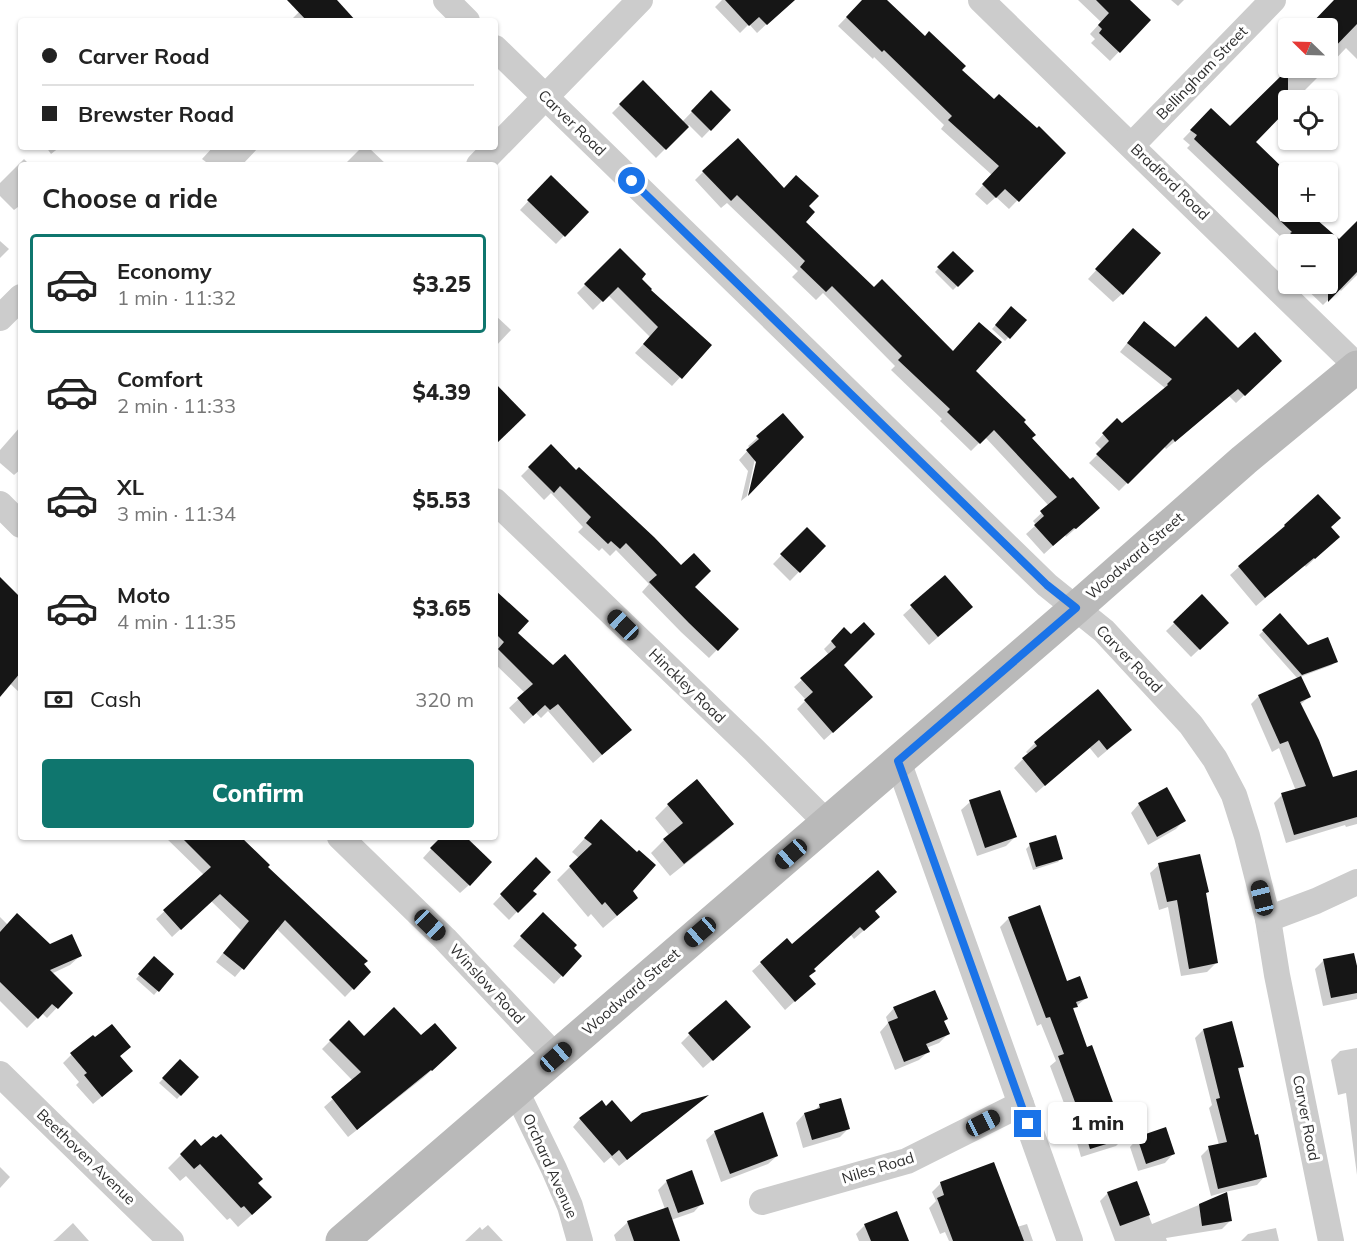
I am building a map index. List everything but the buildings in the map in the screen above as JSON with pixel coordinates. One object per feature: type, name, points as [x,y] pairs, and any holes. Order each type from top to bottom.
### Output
[{"type":"street","points":[[446,0],[464,18]]},
{"type":"street","points":[[498,146],[640,0]]},
{"type":"street","name":"Bradford Road","points":[[981,0],[1357,366]]},
{"type":"street","name":"Bellingham Street","points":[[1132,145],[1273,0]]},
{"type":"street","name":"Carver Road","points":[[498,51],[1047,585],[1104,631],[1183,717],[1215,759],[1234,795],[1268,919],[1331,1241]]},
{"type":"street","points":[[482,162],[494,150]]},
{"type":"street","points":[[0,318],[18,300]]},
{"type":"street","name":"Woodward Street","points":[[342,1241],[1076,608],[1244,460],[1357,366]]},
{"type":"street","points":[[0,504],[18,522]]},
{"type":"street","name":"Hinckley Road","points":[[498,504],[827,823]]},
{"type":"street","points":[[898,761],[1070,1241]]},
{"type":"street","name":"Winslow Road","points":[[343,840],[445,939],[556,1057]]},
{"type":"street","points":[[1268,919],[1357,882]]},
{"type":"street","name":"Beethoven Avenue","points":[[0,1074],[171,1241]]},
{"type":"street","name":"Orchard Avenue","points":[[516,1091],[570,1206],[580,1241]]},
{"type":"street","name":"Niles Road","points":[[762,1202],[907,1161],[1021,1104]]},
{"type":"route","points":[[632,181],[1047,585],[1076,608],[898,761],[1028,1124]]}]
